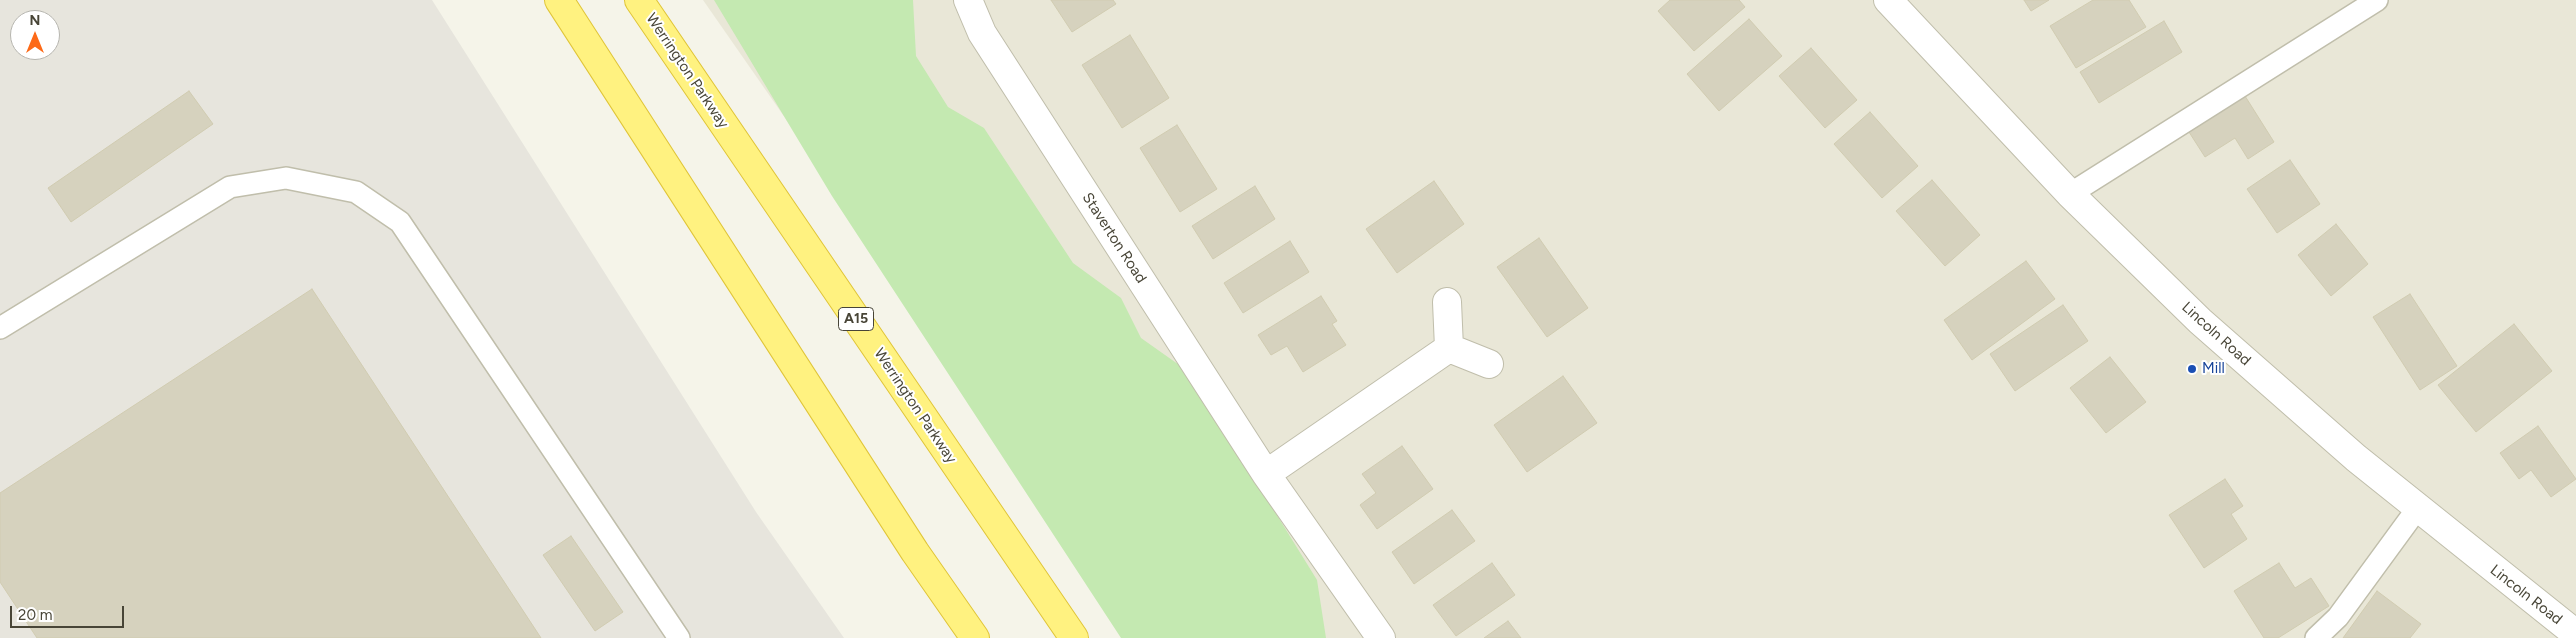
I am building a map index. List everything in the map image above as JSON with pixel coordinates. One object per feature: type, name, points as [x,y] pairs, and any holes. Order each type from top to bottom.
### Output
[{"type":"highway","points":[[559,0],[915,552],[975,638]]},
{"type":"highway","name":"Werrington Parkway","points":[[639,0],[1074,638]]},
{"type":"street","name":"Staverton Road","points":[[968,0],[982,33],[1266,474],[1381,638]]},
{"type":"street","name":"Lincoln Road","points":[[1888,0],[2070,194],[2200,321],[2417,508],[2576,634]]},
{"type":"street","points":[[1447,302],[1449,348]]},
{"type":"street","points":[[1266,474],[1449,348]]},
{"type":"street","points":[[1449,348],[1489,364]]},
{"type":"lane","points":[[2070,194],[2377,0]]},
{"type":"lane","points":[[0,328],[230,187],[286,178],[356,192],[400,222],[679,638]]},
{"type":"lane","points":[[2316,638],[2338,617],[2417,508]]},
{"type":"shaded area","points":[[0,0],[432,0],[756,512],[844,638],[0,638]]},
{"type":"shaded area","points":[[703,0],[2576,0],[2576,638],[1147,638]]},
{"type":"green space","points":[[714,0],[913,0],[916,56],[948,107],[984,128],[1073,263],[1121,298],[1141,338],[1182,367],[1215,415],[1317,580],[1326,638],[1121,638],[832,196]]},
{"type":"building","points":[[1051,0],[1113,0],[1116,4],[1072,32]]},
{"type":"building","points":[[1670,0],[1739,0],[1745,7],[1694,51],[1658,11]]},
{"type":"building","points":[[2024,0],[2049,0],[2031,11]]},
{"type":"building","points":[[2093,0],[2129,0],[2146,27],[2076,68],[2050,26]]},
{"type":"building","points":[[1749,19],[1782,56],[1719,111],[1687,74]]},
{"type":"building","points":[[2164,21],[2182,52],[2099,103],[2080,72]]},
{"type":"building","points":[[1130,35],[1169,98],[1122,128],[1082,65]]},
{"type":"building","points":[[1811,48],[1857,100],[1825,128],[1779,76]]},
{"type":"building","points":[[189,91],[213,124],[71,222],[48,188]]},
{"type":"building","points":[[2245,96],[2274,142],[2248,159],[2235,138],[2205,157],[2189,132]]},
{"type":"building","points":[[1870,112],[1918,166],[1882,198],[1834,144]]},
{"type":"building","points":[[1177,125],[1217,189],[1180,212],[1140,148]]},
{"type":"building","points":[[2290,160],[2320,204],[2277,233],[2247,189]]},
{"type":"building","points":[[1932,180],[1980,235],[1945,266],[1896,211]]},
{"type":"building","points":[[1434,181],[1464,224],[1397,273],[1366,229]]},
{"type":"building","points":[[1255,186],[1275,219],[1213,259],[1192,226]]},
{"type":"building","points":[[2336,224],[2368,264],[2331,296],[2298,255]]},
{"type":"building","points":[[1539,238],[1588,308],[1547,337],[1497,267]]},
{"type":"building","points":[[1290,241],[1309,272],[1243,313],[1224,283]]},
{"type":"building","points":[[2026,261],[2055,299],[1972,360],[1944,320]]},
{"type":"building","points":[[312,289],[541,638],[37,638],[0,582],[0,493]]},
{"type":"building","points":[[2410,294],[2457,366],[2420,390],[2373,317]]},
{"type":"building","points":[[1321,296],[1337,321],[1332,324],[1346,345],[1303,372],[1287,346],[1271,355],[1258,335]]},
{"type":"building","points":[[2063,305],[2088,341],[2015,391],[1990,354]]},
{"type":"building","points":[[2514,324],[2552,371],[2476,432],[2438,385]]},
{"type":"building","points":[[2110,357],[2146,402],[2106,433],[2070,388]]},
{"type":"building","points":[[1563,376],[1597,423],[1527,472],[1494,425]]},
{"type":"building","points":[[2538,426],[2576,479],[2551,497],[2531,470],[2519,479],[2500,453]]},
{"type":"building","points":[[1402,446],[1433,489],[1377,529],[1360,505],[1376,493],[1362,474]]},
{"type":"building","points":[[2225,479],[2243,506],[2231,514],[2247,539],[2204,568],[2169,515]]},
{"type":"building","points":[[1452,510],[1475,541],[1414,584],[1392,552]]},
{"type":"building","points":[[571,536],[623,612],[595,631],[543,555]]},
{"type":"building","points":[[1492,563],[1515,595],[1456,636],[1433,605]]},
{"type":"building","points":[[2279,563],[2295,588],[2311,578],[2329,606],[2278,638],[2264,638],[2234,591]]},
{"type":"building","points":[[2377,591],[2421,624],[2410,638],[2343,638]]},
{"type":"building","points":[[1508,621],[1521,638],[1484,638]]},
{"type":"place","name":"Mill","points":[[2192,369]]}]
